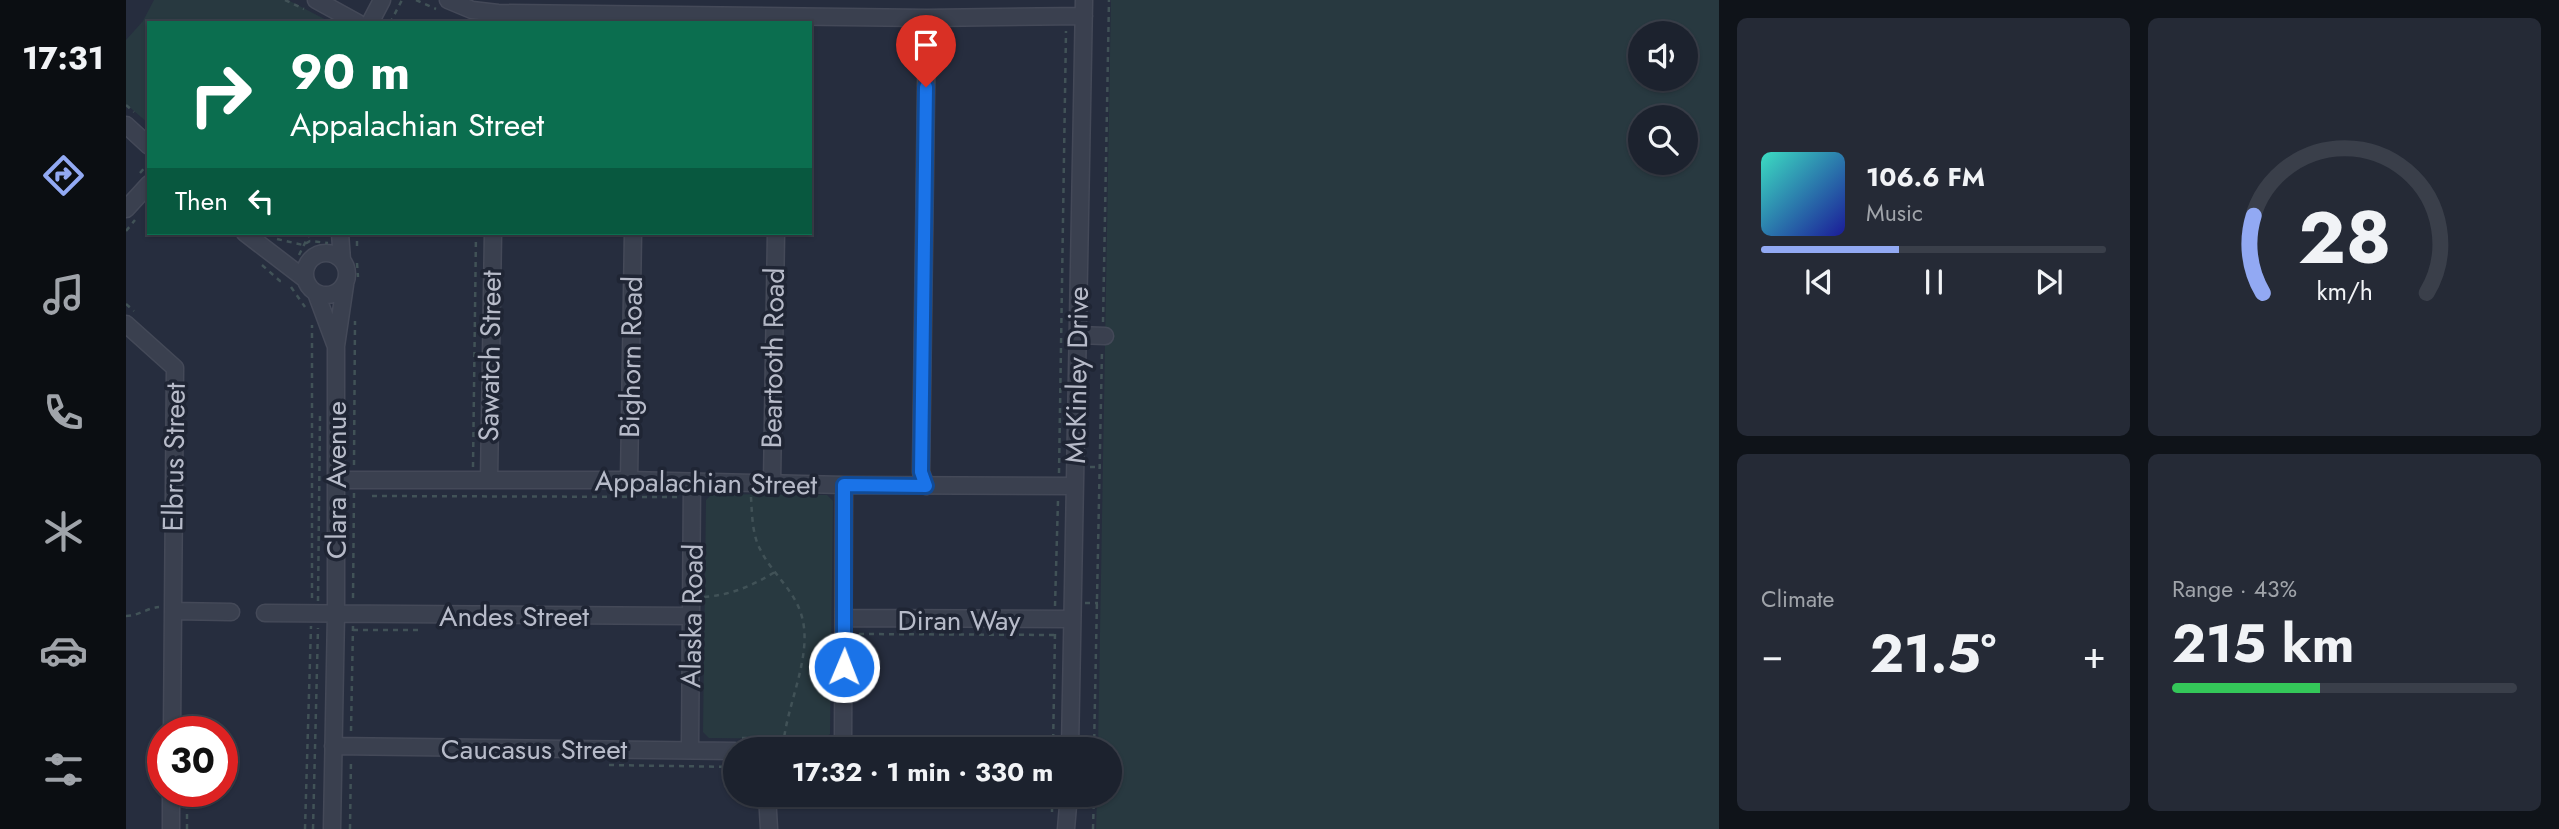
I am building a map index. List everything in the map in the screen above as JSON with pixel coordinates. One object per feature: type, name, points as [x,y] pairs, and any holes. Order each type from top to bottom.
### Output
[{"type":"street","points":[[316,0],[354,21]]},
{"type":"street","points":[[371,21],[382,0]]},
{"type":"street","points":[[448,0],[498,18],[779,20],[1066,16],[1084,8]]},
{"type":"street","name":"McKinley Drive","points":[[1070,737],[1072,619],[1064,482],[1076,466],[1084,8]]},
{"type":"street","points":[[926,486],[921,472],[927,18]]},
{"type":"street","points":[[126,125],[147,144]]},
{"type":"street","points":[[126,209],[147,186]]},
{"type":"street","name":"Clara Avenue","points":[[248,235],[305,279],[307,285],[316,293],[336,346]]},
{"type":"street","name":"Sawatch Street","points":[[488,474],[493,235]]},
{"type":"street","name":"Bighorn Road","points":[[629,480],[633,235]]},
{"type":"street","name":"Beartooth Road","points":[[772,483],[776,235]]},
{"type":"street","points":[[279,257],[334,248]]},
{"type":"street","points":[[305,279],[304,272],[334,248]]},
{"type":"street","name":"Clara Avenue","points":[[332,829],[336,613],[336,346],[352,286],[348,272],[334,248]]},
{"type":"street","points":[[316,293],[329,295],[352,286]]},
{"type":"street","name":"Elbrus Street","points":[[126,324],[175,368],[166,609],[171,716]]},
{"type":"street","points":[[1078,335],[1104,336]]},
{"type":"street","name":"Appalachian Street","points":[[336,480],[488,474],[844,485],[926,486],[1064,482]]},
{"type":"street","name":"Alaska Road","points":[[690,750],[692,482]]},
{"type":"street","points":[[843,737],[852,619],[844,485]]},
{"type":"street","points":[[166,609],[231,612]]},
{"type":"street","points":[[265,613],[336,613]]},
{"type":"street","name":"Andes Street","points":[[336,613],[691,616]]},
{"type":"street","name":"Diran Way","points":[[852,619],[1055,627],[1072,619]]},
{"type":"street","name":"Caucasus Street","points":[[333,746],[723,751]]},
{"type":"street","points":[[171,807],[171,829]]},
{"type":"street","points":[[768,807],[769,829]]},
{"type":"street","points":[[1069,807],[1069,829]]},
{"type":"path","points":[[391,21],[402,0]]},
{"type":"path","points":[[1094,737],[1104,336],[1108,0]]},
{"type":"path","points":[[1053,737],[1055,627],[1064,482],[1066,16]]},
{"type":"path","points":[[276,238],[303,245],[310,241],[334,248],[357,248],[357,235]]},
{"type":"path","points":[[476,235],[473,467],[488,474]]},
{"type":"path","points":[[334,248],[352,286]]},
{"type":"path","points":[[350,829],[355,317]]},
{"type":"path","points":[[305,829],[315,613],[312,318],[318,327]]},
{"type":"path","points":[[313,829],[320,412]]},
{"type":"path","points":[[1064,482],[1062,467],[1101,467]]},
{"type":"path","points":[[751,483],[753,519],[759,548],[792,593],[803,618],[805,647],[784,737]]},
{"type":"path","points":[[692,598],[727,596],[757,584],[775,572]]},
{"type":"path","points":[[126,616],[133,616],[148,608],[166,609]]},
{"type":"path","points":[[852,619],[859,634],[1055,627]]},
{"type":"path","points":[[187,807],[187,829]]},
{"type":"path","points":[[1093,829],[1094,807]]},
{"type":"shaded area","points":[[154,0],[288,0],[328,21],[147,21],[147,122],[126,104],[126,40],[143,21]]},
{"type":"shaded area","points":[[1111,0],[1719,0],[1719,829],[1096,829],[1097,807],[1122,807],[1122,737],[1098,737]]},
{"type":"shaded area","points":[[712,494],[827,495],[833,501],[830,734],[826,737],[709,738],[703,732],[706,500]]},
{"type":"route","points":[[844,667],[844,485],[926,486],[921,472],[926,87]]}]
